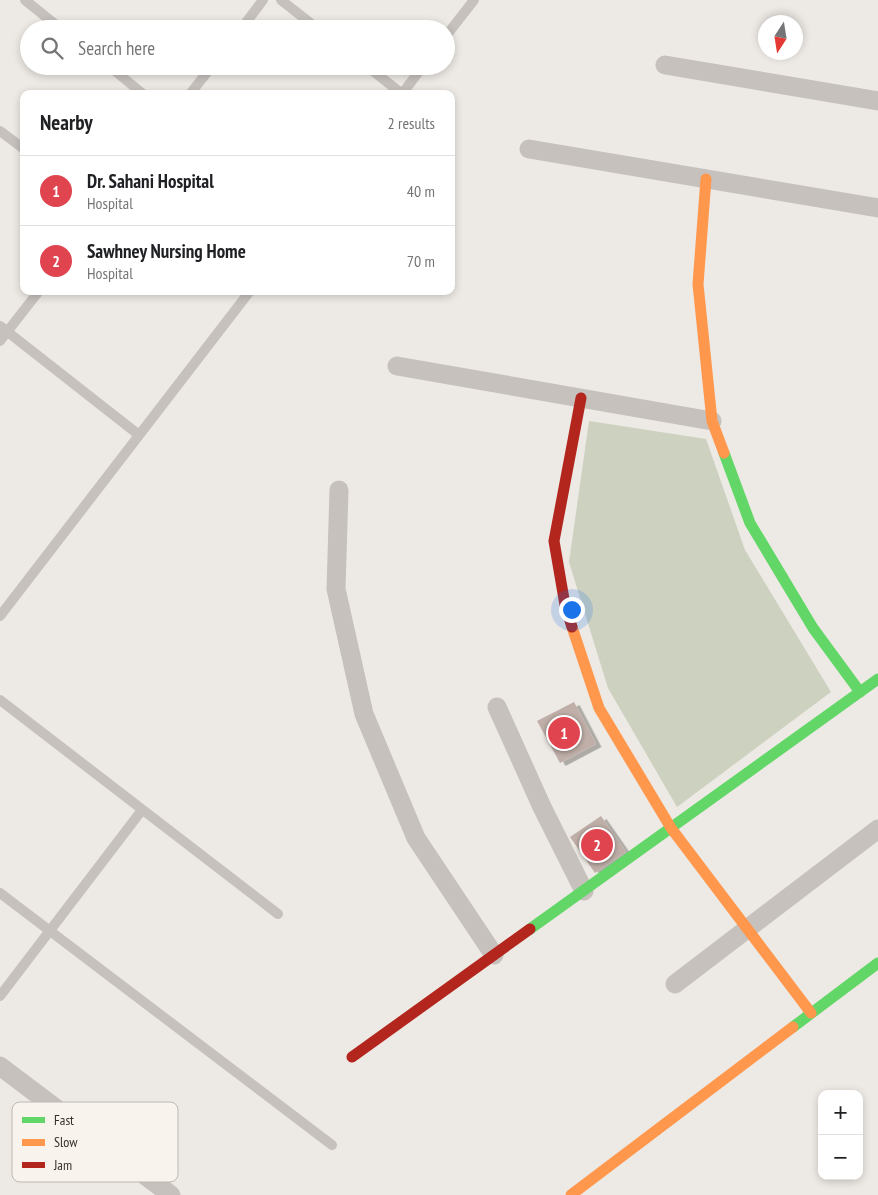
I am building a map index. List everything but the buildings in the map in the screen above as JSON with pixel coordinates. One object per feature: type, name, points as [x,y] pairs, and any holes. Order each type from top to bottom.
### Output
[{"type":"street","points":[[665,65],[878,102]]},
{"type":"street","points":[[529,149],[878,208]]},
{"type":"street","points":[[706,179],[698,284],[712,421],[750,523],[813,628],[860,692]]},
{"type":"street","points":[[397,366],[712,421]]},
{"type":"street","points":[[581,398],[554,541],[565,605],[599,708],[671,828],[811,1013]]},
{"type":"street","points":[[339,490],[336,589],[364,714],[416,838],[494,955]]},
{"type":"street","points":[[352,1057],[878,679]]},
{"type":"street","points":[[497,707],[542,807],[584,891]]},
{"type":"street","points":[[675,984],[878,829]]},
{"type":"street","points":[[571,1195],[878,963]]},
{"type":"street","points":[[0,1066],[48,1102]]},
{"type":"street","points":[[154,1182],[171,1195]]},
{"type":"lane","points":[[25,0],[51,20]]},
{"type":"lane","points":[[248,20],[263,0]]},
{"type":"lane","points":[[281,0],[307,20]]},
{"type":"lane","points":[[455,24],[474,0]]},
{"type":"lane","points":[[120,75],[139,90]]},
{"type":"lane","points":[[193,90],[205,75]]},
{"type":"lane","points":[[378,75],[397,90]]},
{"type":"lane","points":[[405,90],[416,75]]},
{"type":"lane","points":[[0,131],[20,146]]},
{"type":"lane","points":[[0,341],[4,329],[35,295]]},
{"type":"lane","points":[[0,616],[247,295]]},
{"type":"lane","points":[[4,329],[140,435]]},
{"type":"lane","points":[[0,700],[278,914]]},
{"type":"lane","points":[[0,996],[142,810]]},
{"type":"lane","points":[[0,893],[332,1145]]},
{"type":"green space","points":[[589,421],[706,439],[745,550],[831,692],[677,807],[608,688],[569,562]]},
{"type":"traffic: fast","points":[[724,453],[750,523],[813,628],[860,692]]},
{"type":"traffic: fast","points":[[530,929],[878,679]]},
{"type":"traffic: fast","points":[[793,1027],[878,963]]},
{"type":"traffic: slow","points":[[706,179],[698,284],[712,421],[724,453]]},
{"type":"traffic: slow","points":[[572,627],[599,708],[671,828],[811,1013]]},
{"type":"traffic: slow","points":[[571,1195],[793,1027]]},
{"type":"traffic: jam","points":[[572,627],[565,605],[554,541],[581,398]]},
{"type":"traffic: jam","points":[[352,1057],[530,929]]},
{"type":"place","name":"Dr. Sahani Hospital","points":[[564,733]]},
{"type":"place","name":"Sawhney Nursing Home","points":[[597,845]]}]
